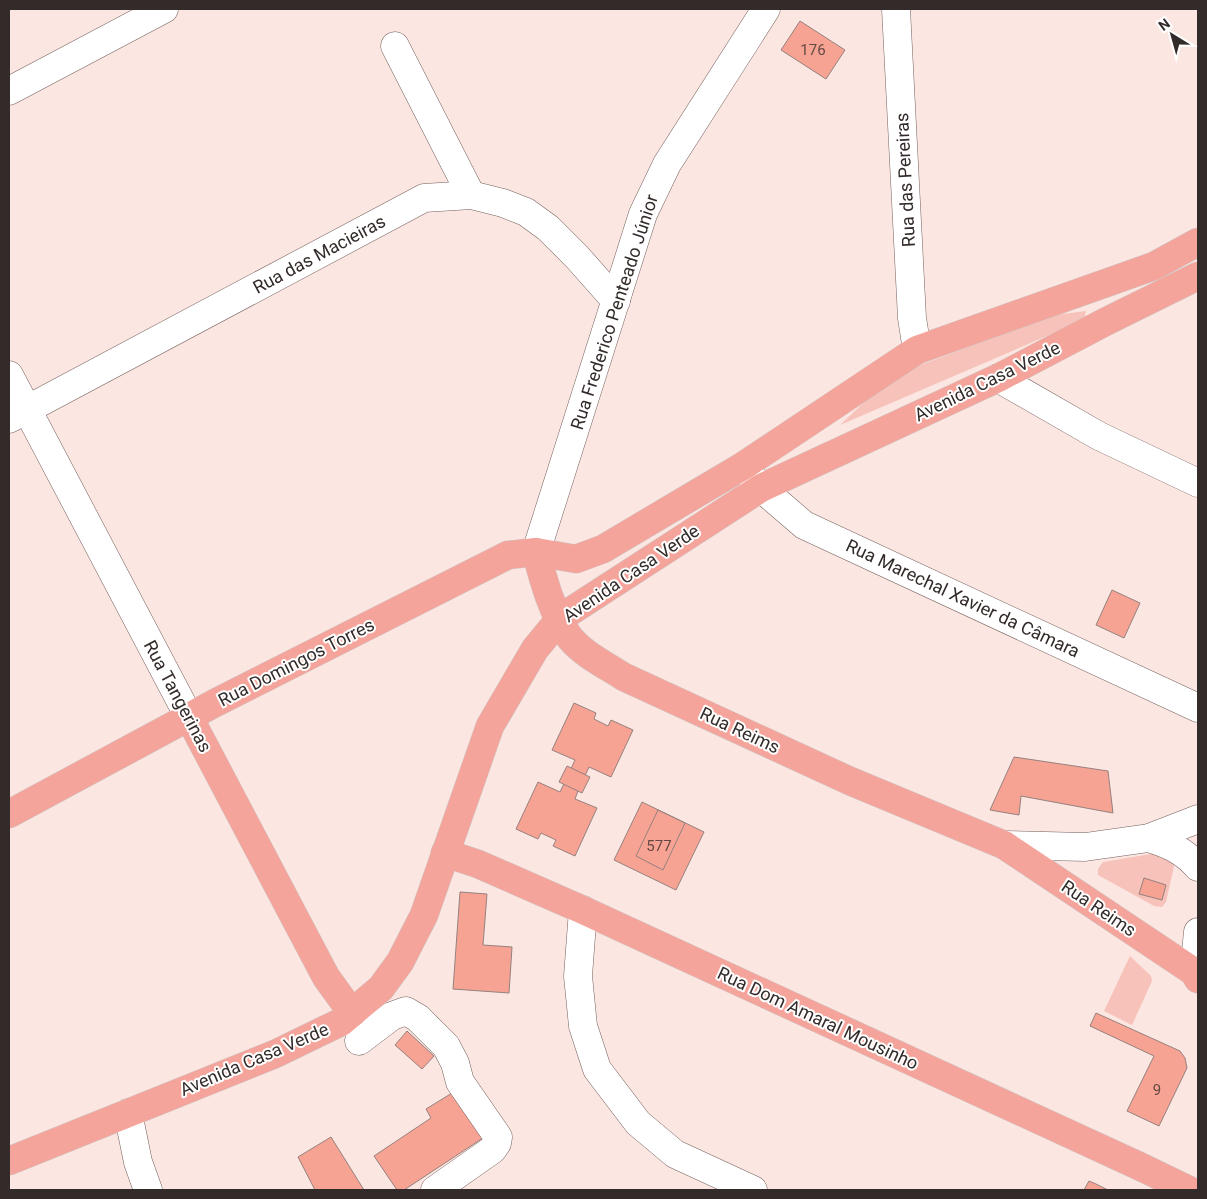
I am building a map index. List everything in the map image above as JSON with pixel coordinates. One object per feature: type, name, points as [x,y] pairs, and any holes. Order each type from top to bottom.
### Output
[{"type":"main road","name":"Avenida Casa Verde","points":[[536,552],[576,559],[603,549],[743,466],[917,350],[1154,266],[1198,242]]},
{"type":"main road","name":"Avenida Casa Verde","points":[[9,1161],[275,1054],[341,1022],[381,988],[400,962],[424,915],[490,726],[535,649],[559,620],[761,488],[998,378],[1198,276]]},
{"type":"main road","name":"Rua Reims","points":[[536,552],[542,577],[559,620],[571,639],[594,658],[624,677],[850,781],[1004,844],[1196,976]]},
{"type":"main road","name":"Rua Domingos Torres","points":[[9,814],[189,717],[508,555],[536,552]]},
{"type":"main road","name":"Rua Tangerinas","points":[[189,717],[326,977],[352,1013]]},
{"type":"main road","name":"Rua Dom Amaral Mousinho","points":[[445,853],[478,864],[583,910],[1189,1190]]},
{"type":"street","points":[[9,91],[164,9]]},
{"type":"street","name":"Rua Frederico Penteado Júnior","points":[[536,552],[643,214],[667,164],[766,9]]},
{"type":"street","name":"Rua das Pereiras","points":[[896,9],[912,318],[917,350]]},
{"type":"street","points":[[395,46],[471,195]]},
{"type":"street","name":"Rua das Macieiras","points":[[18,414],[424,198],[471,195],[503,203],[526,212],[540,222],[577,257],[616,301]]},
{"type":"street","name":"Rua Tangerinas","points":[[9,375],[18,414],[189,717]]},
{"type":"street","points":[[998,378],[1098,436],[1198,483]]},
{"type":"street","name":"Rua Marechal Xavier da Câmara","points":[[743,466],[761,488],[804,525],[1198,708]]},
{"type":"street","name":"Rua Reims","points":[[1004,844],[1085,847],[1149,838],[1198,819]]},
{"type":"street","points":[[1149,838],[1174,847],[1185,854],[1198,867]]},
{"type":"street","points":[[583,910],[578,976],[583,1026],[597,1069],[638,1122],[675,1154],[753,1190]]},
{"type":"street","points":[[1196,976],[1198,932]]},
{"type":"street","points":[[359,1041],[392,1016],[406,1011],[418,1018],[446,1046],[455,1063],[460,1082],[498,1136],[497,1143],[492,1150],[434,1190]]},
{"type":"street","points":[[128,1113],[138,1162],[148,1190]]},
{"type":"shaded area","points":[[1086,311],[1084,320],[840,425],[893,375],[1054,315]]},
{"type":"shaded area","points":[[1163,852],[1175,862],[1166,902],[1162,907],[1154,906],[1098,875],[1098,869],[1103,862]]},
{"type":"shaded area","points":[[1130,956],[1151,976],[1152,981],[1132,1025],[1104,1011]]},
{"type":"building","points":[[800,21],[845,50],[826,79],[781,50]]},
{"type":"building","points":[[1112,590],[1140,603],[1124,638],[1096,625]]},
{"type":"building","points":[[574,703],[596,713],[594,719],[608,726],[611,720],[633,730],[611,777],[589,767],[575,799],[597,808],[575,856],[553,846],[556,840],[541,833],[538,839],[516,829],[538,782],[560,792],[575,760],[552,750]]},
{"type":"building","points":[[1014,757],[1108,771],[1113,813],[1021,796],[1019,815],[990,810]]},
{"type":"building","points":[[567,766],[590,777],[582,793],[559,782]]},
{"type":"building","points":[[642,802],[704,832],[676,890],[614,860]]},
{"type":"building","points":[[658,810],[685,823],[663,870],[636,856]]},
{"type":"building","points":[[1144,878],[1166,885],[1162,900],[1139,894]]},
{"type":"building","points":[[460,892],[487,894],[483,945],[512,947],[509,993],[453,989]]},
{"type":"building","points":[[1096,1013],[1180,1051],[1185,1058],[1187,1068],[1159,1126],[1127,1111],[1154,1056],[1090,1026]]},
{"type":"building","points":[[407,1031],[434,1056],[422,1069],[395,1045]]},
{"type":"building","points":[[457,1090],[486,1136],[404,1190],[397,1190],[374,1156],[431,1118],[426,1109]]},
{"type":"building","points":[[331,1137],[364,1190],[315,1190],[298,1157]]},
{"type":"building","points":[[1089,1181],[1096,1184],[1108,1190],[1084,1190]]}]
